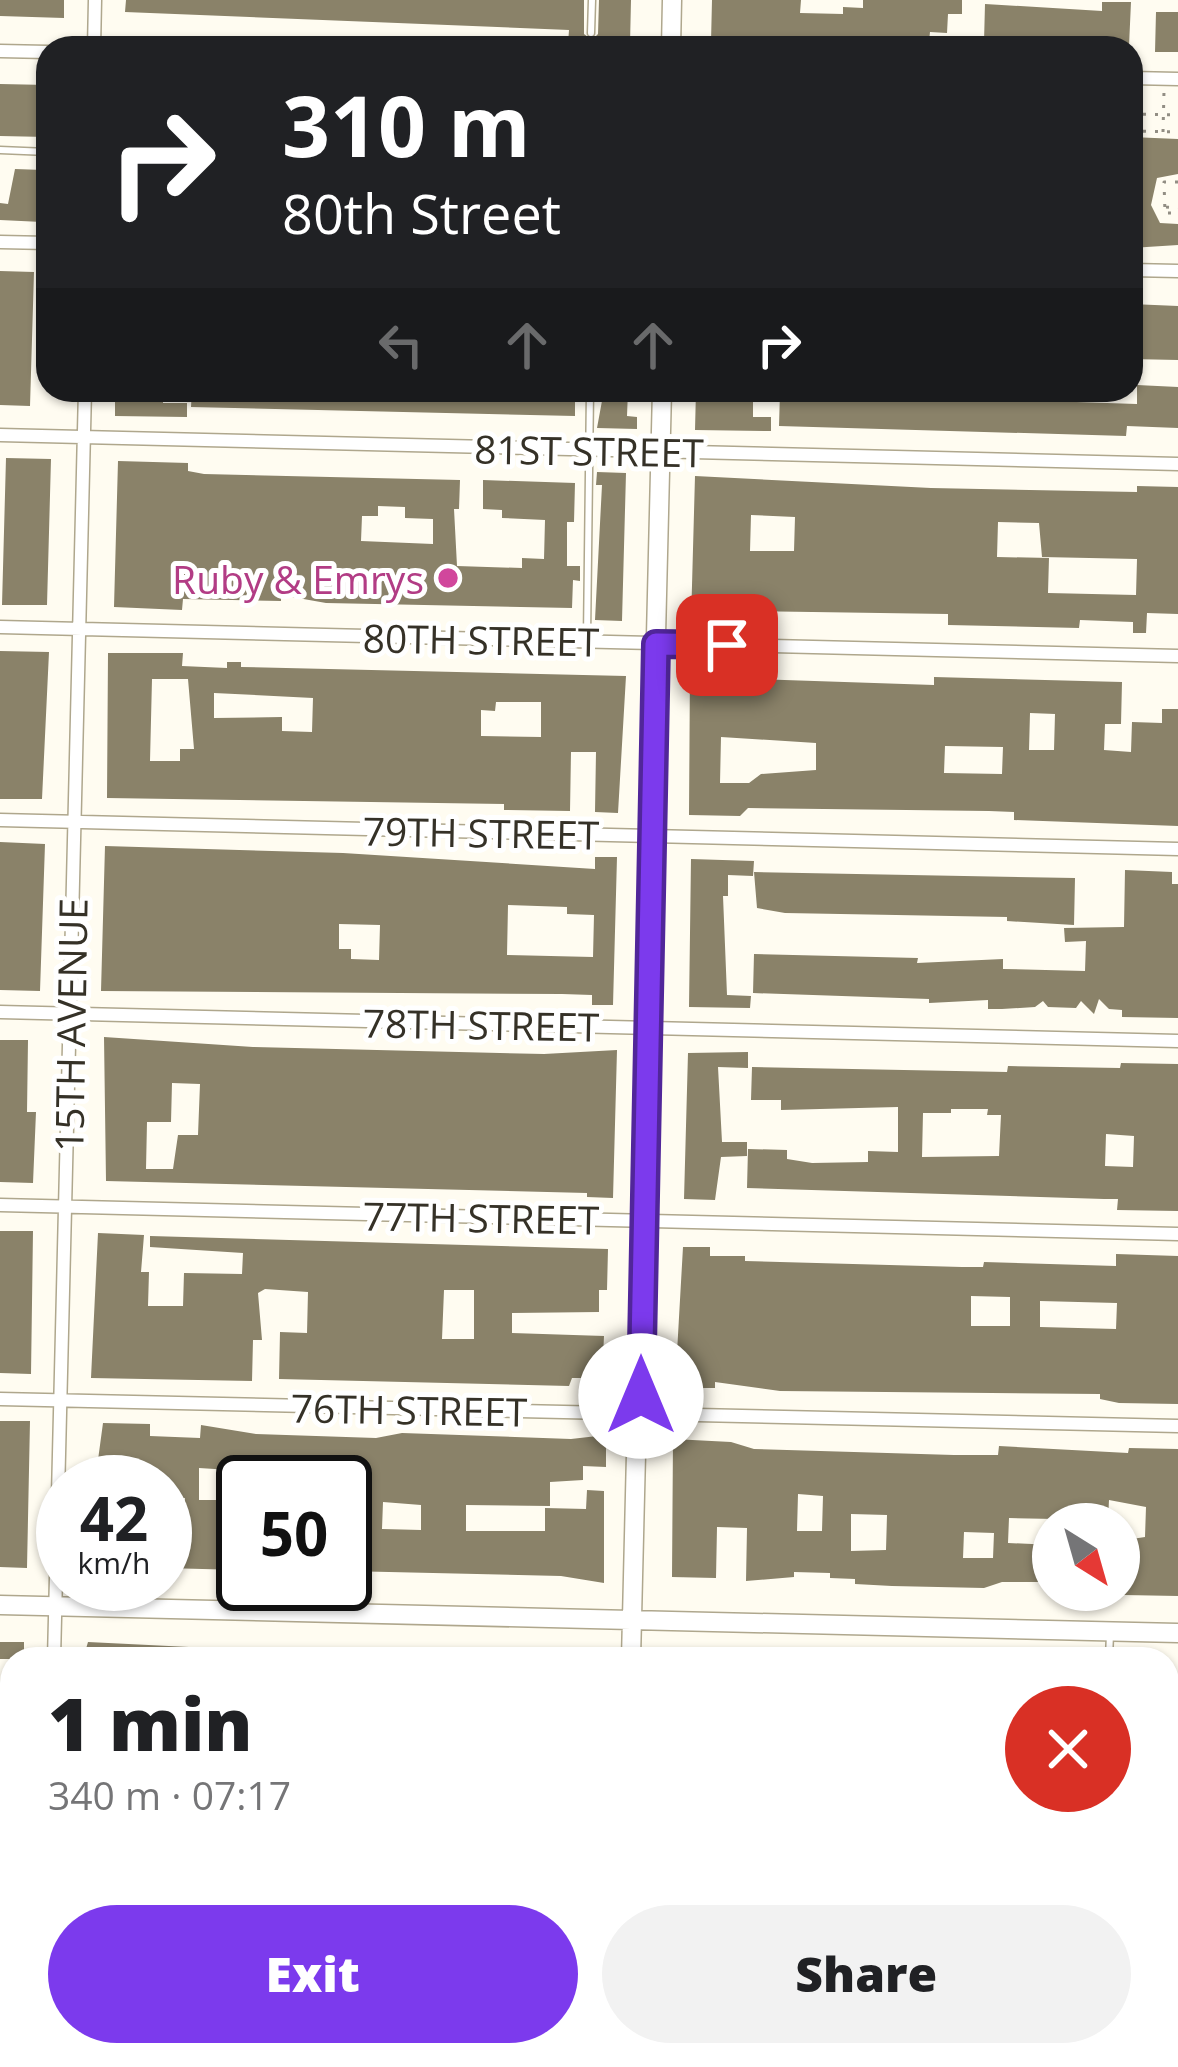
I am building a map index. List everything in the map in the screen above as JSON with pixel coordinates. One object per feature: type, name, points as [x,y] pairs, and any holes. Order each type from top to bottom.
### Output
[{"type":"main road","points":[[671,36],[672,0]]},
{"type":"main road","points":[[632,1647],[662,402]]},
{"type":"main road","points":[[0,1605],[36,1606]]},
{"type":"main road","points":[[192,1609],[1178,1633]]},
{"type":"street","points":[[94,36],[95,0]]},
{"type":"street","points":[[0,51],[36,52]]},
{"type":"street","points":[[0,242],[36,243]]},
{"type":"street","points":[[1143,270],[1178,271]]},
{"type":"street","name":"15TH AVENUE","points":[[61,1455],[85,402]]},
{"type":"street","name":"81ST STREET","points":[[0,435],[1178,464]]},
{"type":"street","name":"80TH STREET","points":[[0,628],[1178,656]]},
{"type":"street","name":"79TH STREET","points":[[0,820],[1178,849]]},
{"type":"street","name":"78TH STREET","points":[[0,1012],[1178,1041]]},
{"type":"street","name":"77TH STREET","points":[[0,1205],[1178,1234]]},
{"type":"street","name":"76TH STREET","points":[[0,1399],[1178,1426]]},
{"type":"street","name":"15TH AVENUE","points":[[54,1647],[56,1611]]},
{"type":"lane","points":[[591,33],[592,0]]},
{"type":"lane","points":[[0,150],[36,152]]},
{"type":"lane","points":[[587,642],[589,402]]},
{"type":"lane","points":[[1109,1647],[1110,1632]]},
{"type":"path","points":[[1163,132],[1171,79]]},
{"type":"path","points":[[1143,114],[1178,115]]},
{"type":"path","points":[[1143,131],[1178,132]]},
{"type":"path","points":[[1178,182],[1164,182],[1165,213],[1178,211]]},
{"type":"path","points":[[1164,191],[1178,191]]},
{"type":"building","points":[[0,0],[64,0],[64,18],[0,16]]},
{"type":"building","points":[[126,0],[584,0],[587,36],[569,36],[569,30],[125,12]]},
{"type":"building","points":[[599,0],[631,0],[630,36],[596,36]]},
{"type":"building","points":[[712,0],[801,0],[800,13],[843,14],[843,7],[863,8],[863,0],[962,0],[962,14],[948,14],[947,33],[930,32],[930,36],[711,36]]},
{"type":"building","points":[[1102,2],[1131,2],[1129,36],[984,36],[985,4],[1102,11]]},
{"type":"building","points":[[1156,12],[1178,12],[1178,52],[1155,52]]},
{"type":"building","points":[[0,84],[36,85],[36,137],[0,136]]},
{"type":"building","points":[[1143,138],[1178,139],[1178,174],[1157,178],[1151,205],[1160,223],[1178,224],[1178,245],[1143,247]]},
{"type":"building","points":[[15,169],[36,170],[36,222],[0,220],[0,203],[8,204]]},
{"type":"building","points":[[0,271],[34,272],[30,406],[0,405]]},
{"type":"building","points":[[1143,305],[1178,306],[1178,360],[1143,359]]},
{"type":"building","points":[[1143,385],[1178,387],[1178,428],[1127,426],[1126,436],[779,426],[780,402],[1143,402]]},
{"type":"building","points":[[115,402],[187,403],[187,417],[115,416]]},
{"type":"building","points":[[191,402],[575,402],[575,416],[191,407]]},
{"type":"building","points":[[602,402],[628,402],[627,416],[637,417],[637,429],[597,428]]},
{"type":"building","points":[[696,402],[753,402],[753,417],[771,417],[771,431],[695,430]]},
{"type":"building","points":[[6,458],[51,459],[47,605],[2,605]]},
{"type":"building","points":[[118,461],[188,463],[188,471],[204,474],[460,480],[459,509],[454,509],[457,566],[522,568],[522,558],[544,559],[545,520],[502,518],[502,510],[483,509],[483,480],[575,483],[574,522],[567,522],[567,566],[580,566],[580,581],[573,580],[572,608],[326,603],[281,595],[281,601],[183,599],[182,610],[114,607]],"holes":[[[378,506],[405,507],[405,518],[433,519],[433,544],[361,541],[362,516],[378,516]]]},
{"type":"building","points":[[597,472],[626,473],[622,621],[595,620],[602,485],[596,485]]},
{"type":"building","points":[[695,476],[931,488],[1137,492],[1137,486],[1178,487],[1178,614],[1147,613],[1146,633],[1133,633],[1133,622],[1080,620],[1079,628],[948,625],[948,614],[742,611],[742,623],[691,622]],"holes":[[[751,515],[795,517],[794,551],[750,551]],[[998,522],[1039,523],[1042,557],[1137,559],[1136,595],[1048,593],[1049,558],[997,557]]]},
{"type":"building","points":[[0,651],[49,652],[42,799],[0,799]]},
{"type":"building","points":[[108,653],[183,653],[182,666],[227,668],[227,662],[241,662],[241,667],[626,676],[618,813],[595,812],[596,752],[571,752],[570,811],[504,810],[504,804],[107,798]],"holes":[[[152,679],[188,679],[194,749],[180,749],[180,761],[150,761]],[[214,693],[313,698],[312,732],[282,731],[282,717],[214,718]],[[496,702],[541,702],[541,737],[481,736],[481,710],[495,711]]]},
{"type":"building","points":[[690,667],[751,670],[751,679],[934,685],[934,677],[1122,682],[1121,724],[1105,724],[1104,750],[1131,752],[1132,722],[1162,723],[1162,709],[1178,709],[1178,826],[1014,820],[1014,812],[989,811],[748,808],[740,816],[689,815]],"holes":[[[1030,713],[1055,714],[1054,750],[1029,750]],[[721,737],[816,743],[816,770],[761,774],[749,783],[720,783]],[[945,746],[1003,747],[1002,774],[944,773]]]},
{"type":"building","points":[[0,842],[45,844],[40,991],[0,990]]},
{"type":"building","points":[[105,846],[343,853],[595,869],[595,857],[617,857],[613,1005],[592,1005],[592,995],[562,994],[101,991]],"holes":[[[508,905],[567,907],[567,914],[594,915],[593,957],[507,955]],[[339,924],[380,925],[379,960],[351,959],[351,949],[339,949]]]},
{"type":"building","points":[[691,859],[754,861],[753,876],[728,875],[728,896],[723,896],[727,995],[751,996],[750,1008],[689,1007]]},
{"type":"building","points":[[1125,870],[1172,872],[1172,884],[1178,884],[1178,1018],[1122,1017],[1122,1010],[1109,1009],[1099,999],[1094,1014],[1081,1001],[1076,1008],[1048,1007],[1043,1001],[1035,1007],[988,1009],[988,1000],[929,1003],[929,999],[753,993],[754,954],[918,958],[917,963],[1003,959],[1003,969],[1085,971],[1086,941],[1065,942],[1064,928],[1124,927]]},
{"type":"building","points":[[754,872],[1075,878],[1074,925],[1007,921],[1007,917],[785,913],[757,908]]},
{"type":"building","points":[[104,1037],[253,1047],[544,1054],[617,1050],[613,1198],[587,1197],[587,1193],[106,1181]],"holes":[[[172,1083],[200,1084],[198,1135],[178,1135],[173,1169],[146,1169],[147,1122],[171,1122]]]},
{"type":"building","points":[[0,1040],[28,1040],[27,1112],[36,1112],[33,1183],[0,1182]]},
{"type":"building","points":[[748,1052],[748,1068],[718,1067],[722,1142],[747,1142],[747,1156],[721,1157],[715,1200],[684,1199],[688,1053]]},
{"type":"building","points":[[1121,1063],[1178,1064],[1178,1211],[1117,1210],[1118,1199],[747,1188],[748,1149],[787,1150],[787,1159],[812,1163],[868,1162],[868,1151],[898,1152],[898,1107],[781,1110],[781,1100],[751,1100],[752,1067],[1007,1072],[1008,1066],[1120,1068]],"holes":[[[951,1109],[988,1109],[987,1115],[1001,1115],[999,1156],[922,1157],[923,1113],[951,1113]],[[1106,1134],[1134,1136],[1133,1167],[1105,1166]]]},
{"type":"building","points":[[0,1231],[33,1231],[31,1374],[0,1373]]},
{"type":"building","points":[[98,1233],[144,1235],[141,1272],[149,1272],[148,1306],[183,1306],[184,1273],[242,1274],[243,1253],[150,1247],[150,1236],[608,1249],[607,1290],[599,1290],[599,1312],[512,1313],[512,1333],[604,1336],[602,1378],[572,1378],[569,1386],[279,1379],[280,1332],[307,1333],[308,1292],[265,1289],[258,1293],[262,1340],[253,1340],[252,1381],[91,1378]],"holes":[[[444,1290],[474,1290],[474,1339],[442,1339]]]},
{"type":"building","points":[[683,1247],[710,1247],[710,1256],[745,1256],[745,1261],[962,1267],[983,1267],[984,1262],[1116,1266],[1116,1254],[1178,1256],[1178,1404],[1119,1403],[1100,1399],[1100,1394],[780,1391],[715,1382],[715,1388],[675,1388]],"holes":[[[971,1296],[1010,1297],[1010,1326],[971,1326]],[[1040,1301],[1117,1303],[1116,1329],[1040,1327]]]},
{"type":"building","points":[[0,1421],[30,1421],[27,1568],[0,1567]]},
{"type":"building","points":[[103,1423],[150,1424],[150,1436],[200,1438],[201,1425],[256,1434],[376,1438],[402,1433],[571,1439],[606,1435],[606,1467],[583,1466],[583,1480],[550,1482],[550,1506],[466,1505],[466,1531],[545,1531],[545,1508],[586,1509],[587,1490],[604,1491],[604,1583],[561,1576],[372,1572],[372,1455],[216,1455],[216,1469],[199,1468],[199,1500],[216,1500],[216,1569],[192,1569],[192,1455],[99,1455]],"holes":[[[383,1502],[421,1505],[421,1530],[382,1529]]]},
{"type":"building","points":[[673,1439],[731,1442],[754,1449],[954,1455],[998,1455],[999,1446],[1128,1453],[1129,1448],[1178,1449],[1178,1596],[1140,1595],[1140,1538],[1145,1537],[1146,1507],[1109,1500],[1032,1503],[1032,1518],[1009,1518],[1008,1543],[1032,1544],[1032,1582],[1002,1582],[984,1588],[892,1586],[855,1584],[855,1579],[830,1578],[830,1573],[794,1572],[794,1577],[746,1581],[747,1528],[717,1527],[716,1578],[672,1577]],"holes":[[[798,1494],[823,1496],[822,1531],[797,1531]],[[851,1514],[887,1515],[886,1550],[851,1551]],[[964,1532],[994,1533],[993,1558],[963,1558]]]},
{"type":"building","points":[[0,1642],[24,1642],[24,1647],[0,1647]]},
{"type":"building","points":[[88,1642],[189,1647],[87,1647]]},
{"type":"place","name":"Ruby & Emrys","points":[[448,578]]},
{"type":"route","points":[[641,1396],[656,644],[727,645]]}]
